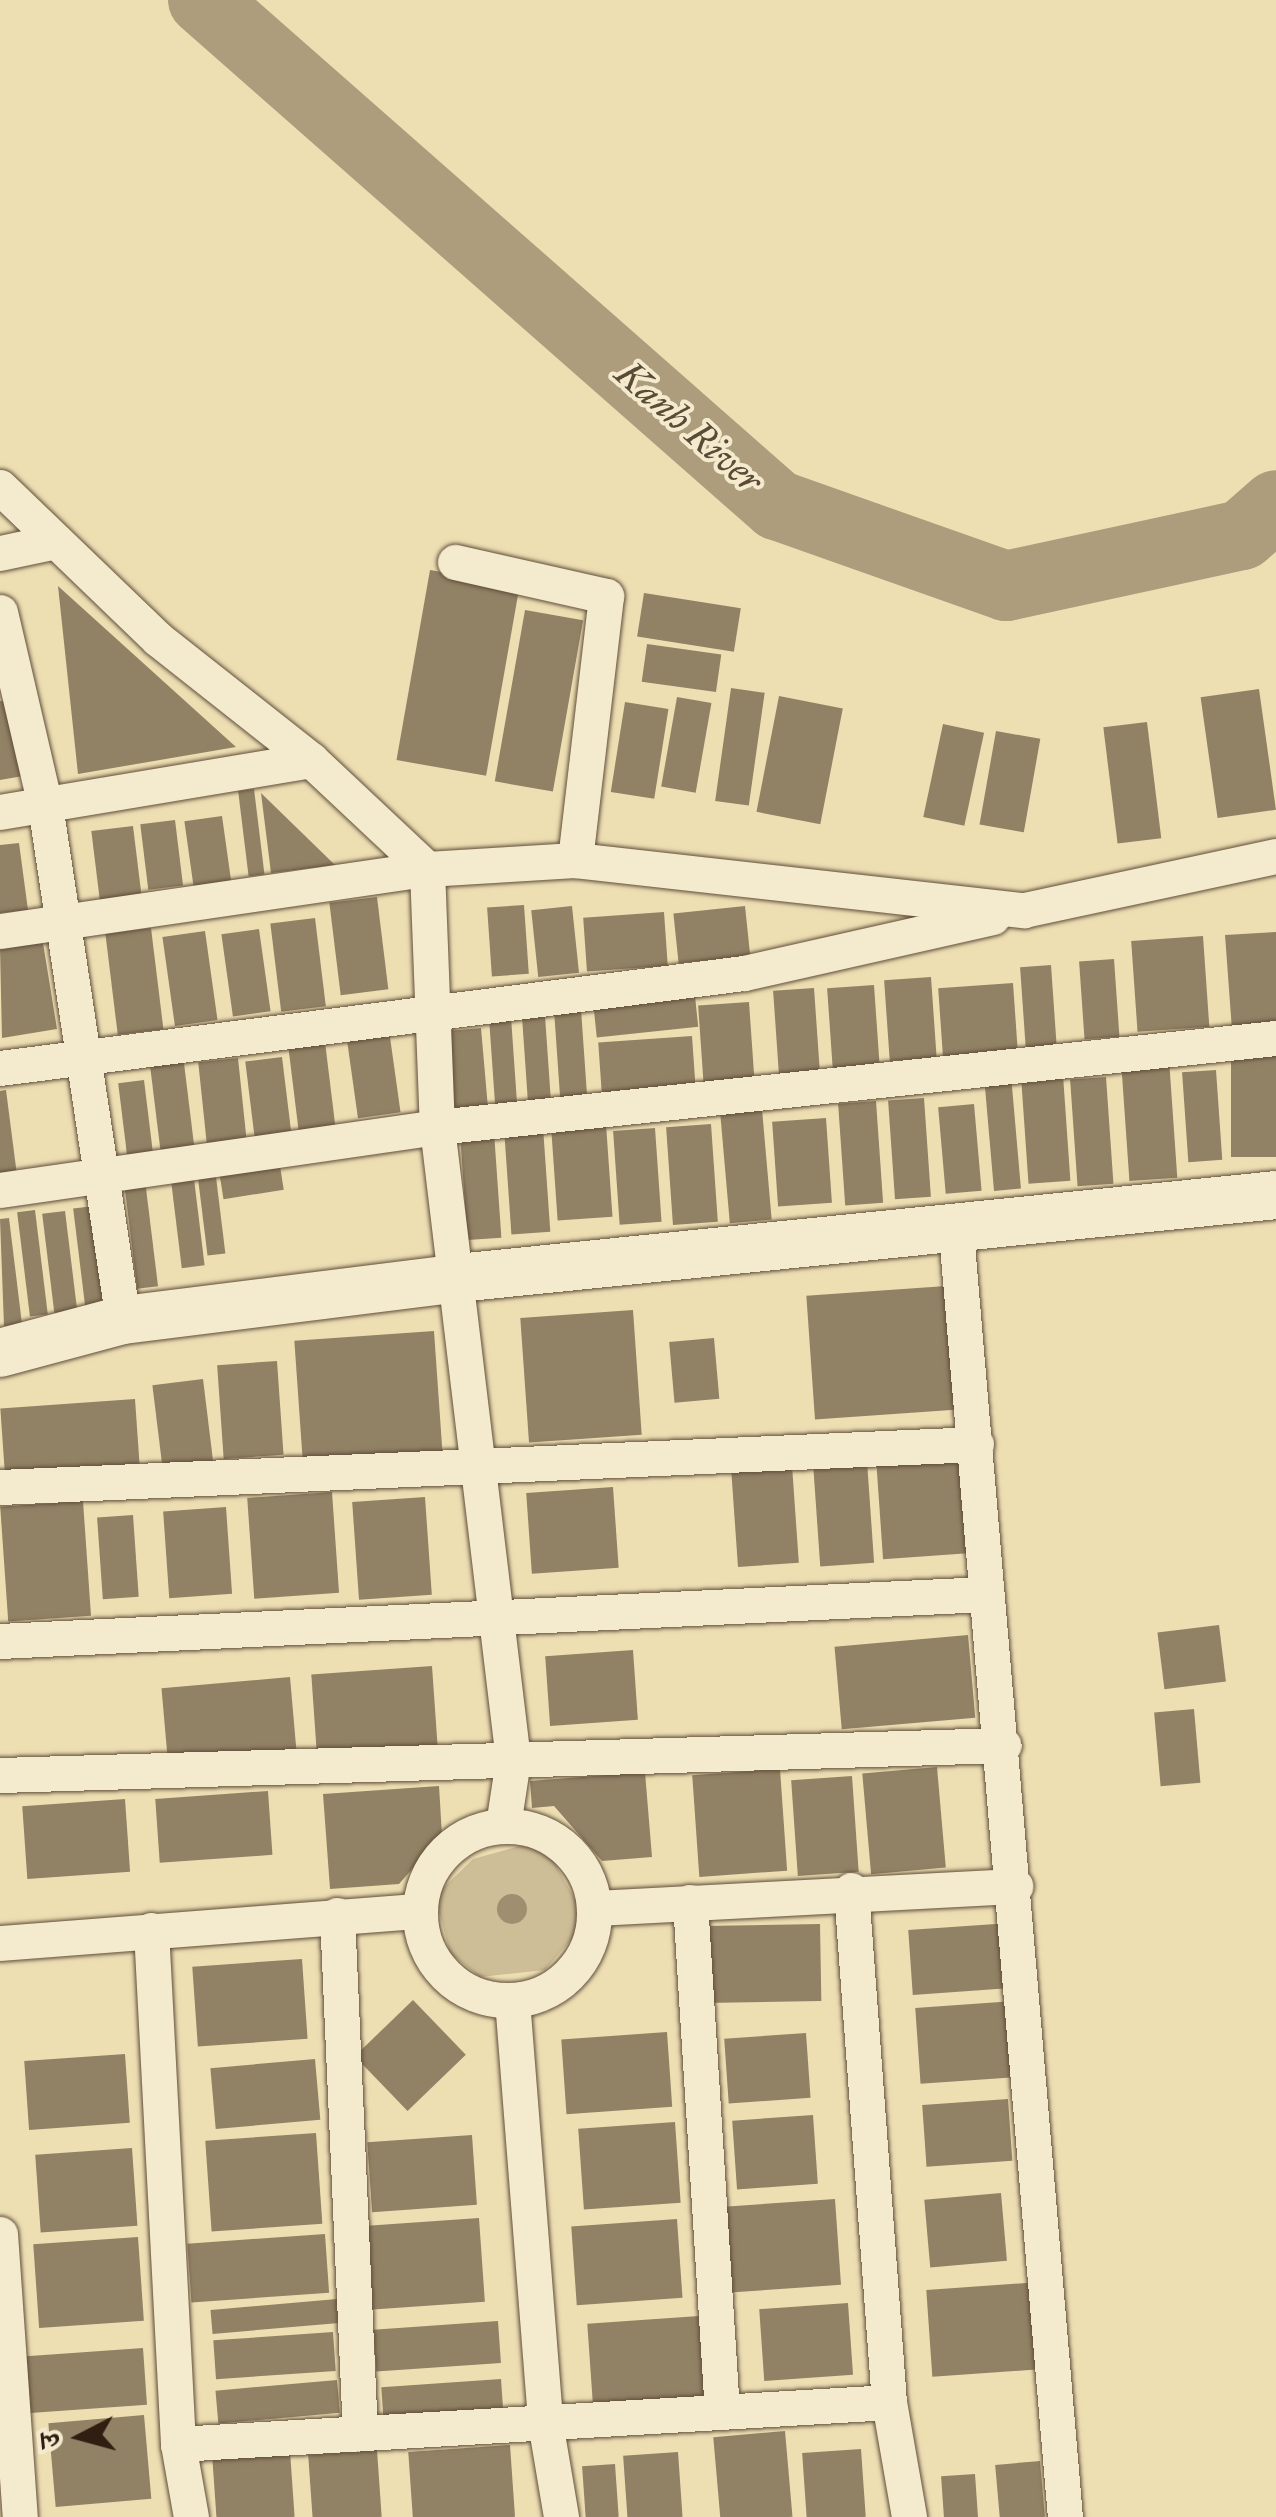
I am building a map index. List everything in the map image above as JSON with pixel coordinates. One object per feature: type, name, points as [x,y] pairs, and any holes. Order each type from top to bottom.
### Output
[{"type":"street","points":[[0,487],[158,639],[312,760],[427,868],[437,1012],[437,1128],[485,1472],[513,1760],[503,1826]]},
{"type":"street","points":[[0,553],[56,540]]},
{"type":"street","points":[[456,562],[606,596],[575,860]]},
{"type":"street","points":[[0,612],[6,677],[45,805],[104,1172],[123,1320]]},
{"type":"street","points":[[0,812],[312,760]]},
{"type":"street","points":[[0,1068],[744,973],[1276,856]]},
{"type":"street","points":[[0,931],[427,868],[575,860],[1024,910]]},
{"type":"street","points":[[0,1190],[104,1172],[437,1128],[1276,1038]]},
{"type":"street","points":[[0,1354],[123,1320],[458,1278],[956,1233],[1276,1195]]},
{"type":"street","points":[[956,1233],[986,1594],[1004,1746],[1065,2517]]},
{"type":"street","points":[[0,1487],[485,1472],[976,1444]]},
{"type":"street","points":[[0,1641],[498,1624],[986,1594]]},
{"type":"street","points":[[0,1775],[1004,1746]]},
{"type":"street","points":[[503,1826],[566,1847],[594,1908],[572,1972],[512,2000],[449,1978],[415,1911],[442,1854],[503,1826]]},
{"type":"street","points":[[594,1908],[851,1890],[1015,1886]]},
{"type":"street","points":[[851,1890],[889,2402],[909,2517]]},
{"type":"street","points":[[690,1902],[722,2412]]},
{"type":"street","points":[[0,1943],[415,1911]]},
{"type":"street","points":[[337,1915],[360,2433]]},
{"type":"street","points":[[151,1930],[178,2444],[191,2517]]},
{"type":"street","points":[[512,2000],[544,2422],[561,2517]]},
{"type":"street","points":[[0,2234],[20,2517]]},
{"type":"street","points":[[178,2444],[889,2402]]},
{"type":"shaded area","points":[[542,1840],[587,1921],[545,1970],[480,1977],[450,1953],[435,1896],[473,1859]]},
{"type":"building","points":[[430,570],[520,586],[486,776],[396,760]]},
{"type":"building","points":[[58,586],[236,747],[78,774]]},
{"type":"building","points":[[644,593],[741,608],[734,652],[637,636]]},
{"type":"building","points":[[525,610],[583,620],[553,792],[495,781]]},
{"type":"building","points":[[647,644],[721,654],[716,692],[642,682]]},
{"type":"building","points":[[731,688],[765,693],[749,806],[715,801]]},
{"type":"building","points":[[1259,689],[1276,810],[1218,818],[1201,697]]},
{"type":"building","points":[[779,696],[843,708],[820,824],[756,812]]},
{"type":"building","points":[[677,697],[711,703],[696,793],[661,787]]},
{"type":"building","points":[[0,701],[10,701],[23,776],[0,780]]},
{"type":"building","points":[[625,702],[668,709],[654,799],[611,792]]},
{"type":"building","points":[[1147,722],[1161,838],[1118,843],[1103,727]]},
{"type":"building","points":[[943,724],[984,733],[964,826],[923,817]]},
{"type":"building","points":[[996,731],[1040,739],[1024,832],[980,825]]},
{"type":"building","points":[[254,789],[264,874],[249,876],[238,791]]},
{"type":"building","points":[[261,793],[335,865],[271,873]]},
{"type":"building","points":[[222,816],[232,884],[194,890],[184,821]]},
{"type":"building","points":[[175,820],[183,886],[148,890],[140,824]]},
{"type":"building","points":[[133,826],[143,903],[101,909],[91,831]]},
{"type":"building","points":[[19,843],[28,910],[0,913],[0,845]]},
{"type":"building","points":[[377,897],[388,989],[341,995],[329,903]]},
{"type":"building","points":[[524,905],[529,974],[492,976],[487,908]]},
{"type":"building","points":[[572,906],[579,973],[538,977],[531,910]]},
{"type":"building","points":[[745,906],[750,956],[679,963],[673,914]]},
{"type":"building","points":[[664,912],[668,966],[587,972],[583,918]]},
{"type":"building","points":[[315,918],[326,1006],[281,1012],[270,923]]},
{"type":"building","points":[[151,928],[163,1029],[118,1035],[105,934]]},
{"type":"building","points":[[259,929],[271,1011],[233,1016],[221,934]]},
{"type":"building","points":[[205,931],[218,1020],[175,1026],[162,937]]},
{"type":"building","points":[[1276,932],[1276,1027],[1232,1030],[1225,935]]},
{"type":"building","points":[[1203,936],[1209,1027],[1138,1032],[1131,941]]},
{"type":"building","points":[[43,943],[57,1029],[2,1038],[0,948]]},
{"type":"building","points":[[1114,959],[1119,1037],[1085,1039],[1079,961]]},
{"type":"building","points":[[1051,965],[1057,1050],[1026,1052],[1020,967]]},
{"type":"building","points":[[931,977],[937,1058],[890,1061],[884,980]]},
{"type":"building","points":[[1013,983],[1018,1056],[943,1061],[938,988]]},
{"type":"building","points":[[874,985],[880,1068],[833,1071],[827,988]]},
{"type":"building","points":[[814,988],[820,1073],[779,1076],[773,991]]},
{"type":"building","points":[[695,996],[698,1027],[597,1037],[594,1007]]},
{"type":"building","points":[[749,1002],[754,1080],[704,1083],[698,1006]]},
{"type":"building","points":[[581,1009],[587,1096],[560,1098],[554,1011]]},
{"type":"building","points":[[545,1016],[551,1104],[528,1105],[522,1018]]},
{"type":"building","points":[[511,1017],[518,1111],[496,1112],[489,1019]]},
{"type":"building","points":[[481,1028],[488,1113],[450,1116],[442,1031]]},
{"type":"building","points":[[389,1030],[401,1112],[358,1118],[346,1036]]},
{"type":"building","points":[[692,1036],[696,1094],[602,1100],[598,1043]]},
{"type":"building","points":[[325,1042],[335,1127],[299,1132],[288,1047]]},
{"type":"building","points":[[1231,1053],[1276,1053],[1276,1157],[1231,1157]]},
{"type":"building","points":[[183,1055],[194,1147],[161,1151],[149,1059]]},
{"type":"building","points":[[282,1057],[292,1134],[255,1139],[245,1062]]},
{"type":"building","points":[[238,1058],[246,1139],[207,1143],[198,1062]]},
{"type":"building","points":[[1169,1059],[1177,1178],[1129,1181],[1121,1062]]},
{"type":"building","points":[[1216,1070],[1222,1160],[1188,1162],[1182,1072]]},
{"type":"building","points":[[1011,1075],[1021,1189],[994,1191],[984,1077]]},
{"type":"building","points":[[1063,1075],[1070,1181],[1028,1184],[1021,1078]]},
{"type":"building","points":[[1106,1077],[1113,1184],[1078,1186],[1070,1080]]},
{"type":"building","points":[[144,1080],[154,1157],[128,1161],[118,1083]]},
{"type":"building","points":[[6,1090],[18,1183],[0,1186],[0,1091]]},
{"type":"building","points":[[924,1098],[931,1197],[895,1199],[888,1101]]},
{"type":"building","points":[[876,1101],[883,1203],[845,1205],[838,1104]]},
{"type":"building","points":[[974,1104],[982,1191],[946,1194],[938,1107]]},
{"type":"building","points":[[762,1109],[772,1220],[730,1223],[720,1113]]},
{"type":"building","points":[[826,1118],[832,1203],[778,1207],[772,1122]]},
{"type":"building","points":[[606,1124],[612,1217],[558,1221],[551,1128]]},
{"type":"building","points":[[711,1124],[718,1222],[673,1225],[666,1127]]},
{"type":"building","points":[[543,1127],[550,1232],[511,1234],[504,1130]]},
{"type":"building","points":[[655,1128],[662,1222],[620,1225],[613,1131]]},
{"type":"building","points":[[494,1132],[501,1238],[467,1240],[460,1134]]},
{"type":"building","points":[[280,1166],[284,1190],[224,1199],[220,1176]]},
{"type":"building","points":[[216,1177],[225,1253],[208,1256],[198,1179]]},
{"type":"building","points":[[194,1179],[205,1265],[182,1268],[171,1182]]},
{"type":"building","points":[[145,1180],[158,1286],[137,1289],[124,1183]]},
{"type":"building","points":[[94,1206],[107,1313],[86,1316],[73,1209]]},
{"type":"building","points":[[35,1210],[48,1314],[30,1316],[17,1212]]},
{"type":"building","points":[[65,1211],[77,1310],[54,1313],[42,1214]]},
{"type":"building","points":[[9,1218],[22,1324],[4,1326],[0,1219]]},
{"type":"building","points":[[946,1286],[955,1410],[815,1419],[806,1296]]},
{"type":"building","points":[[633,1310],[642,1435],[529,1443],[520,1318]]},
{"type":"building","points":[[434,1331],[443,1454],[303,1463],[294,1341]]},
{"type":"building","points":[[714,1338],[719,1399],[674,1403],[669,1342]]},
{"type":"building","points":[[277,1361],[284,1455],[224,1459],[217,1365]]},
{"type":"building","points":[[203,1379],[214,1465],[163,1472],[152,1385]]},
{"type":"building","points":[[135,1399],[140,1464],[5,1473],[0,1408]]},
{"type":"building","points":[[968,1455],[975,1553],[883,1559],[876,1461]]},
{"type":"building","points":[[867,1461],[874,1563],[820,1567],[813,1465]]},
{"type":"building","points":[[792,1465],[799,1563],[738,1567],[731,1469]]},
{"type":"building","points":[[613,1487],[619,1568],[532,1574],[526,1493]]},
{"type":"building","points":[[332,1492],[339,1593],[254,1599],[247,1498]]},
{"type":"building","points":[[425,1497],[432,1595],[359,1600],[352,1502]]},
{"type":"building","points":[[83,1501],[91,1616],[8,1622],[0,1507]]},
{"type":"building","points":[[226,1507],[232,1594],[169,1598],[163,1511]]},
{"type":"building","points":[[133,1515],[139,1597],[103,1599],[97,1518]]},
{"type":"building","points":[[1219,1625],[1226,1682],[1164,1689],[1157,1633]]},
{"type":"building","points":[[968,1635],[975,1718],[842,1729],[835,1647]]},
{"type":"building","points":[[633,1650],[638,1720],[550,1726],[545,1656]]},
{"type":"building","points":[[432,1666],[438,1746],[317,1754],[311,1674]]},
{"type":"building","points":[[290,1677],[297,1752],[168,1763],[161,1688]]},
{"type":"building","points":[[1194,1709],[1200,1783],[1161,1786],[1154,1712]]},
{"type":"building","points":[[937,1767],[946,1868],[871,1874],[862,1774]]},
{"type":"building","points":[[780,1769],[787,1871],[699,1877],[692,1775]]},
{"type":"building","points":[[645,1772],[652,1857],[602,1861],[554,1806],[532,1808],[530,1781]]},
{"type":"building","points":[[852,1776],[859,1872],[798,1876],[791,1780]]},
{"type":"building","points":[[439,1786],[442,1835],[399,1884],[330,1889],[323,1794]]},
{"type":"building","points":[[268,1791],[272,1855],[160,1863],[155,1799]]},
{"type":"building","points":[[125,1799],[130,1872],[27,1879],[22,1806]]},
{"type":"building","points":[[1010,1923],[1015,1988],[913,1995],[908,1930]]},
{"type":"building","points":[[820,1924],[821,2001],[705,2003],[704,1926]]},
{"type":"building","points":[[302,1959],[308,2039],[198,2046],[192,1967]]},
{"type":"building","points":[[413,2000],[466,2055],[408,2111],[355,2056]]},
{"type":"building","points":[[1014,2001],[1019,2077],[921,2084],[915,2008]]},
{"type":"building","points":[[667,2032],[672,2107],[566,2114],[561,2039]]},
{"type":"building","points":[[806,2033],[811,2098],[729,2104],[724,2039]]},
{"type":"building","points":[[125,2054],[130,2123],[29,2130],[24,2061]]},
{"type":"building","points":[[315,2059],[320,2120],[216,2129],[210,2068]]},
{"type":"building","points":[[1008,2099],[1012,2161],[927,2167],[922,2105]]},
{"type":"building","points":[[813,2115],[818,2184],[737,2189],[732,2121]]},
{"type":"building","points":[[675,2122],[681,2203],[584,2210],[578,2129]]},
{"type":"building","points":[[316,2133],[322,2224],[212,2232],[205,2141]]},
{"type":"building","points":[[472,2135],[477,2205],[372,2212],[367,2142]]},
{"type":"building","points":[[132,2148],[137,2226],[41,2233],[35,2155]]},
{"type":"building","points":[[1001,2193],[1007,2261],[930,2267],[924,2200]]},
{"type":"building","points":[[835,2199],[841,2285],[730,2293],[724,2207]]},
{"type":"building","points":[[479,2218],[485,2302],[366,2310],[360,2226]]},
{"type":"building","points":[[677,2219],[683,2298],[577,2305],[571,2226]]},
{"type":"building","points":[[325,2234],[329,2293],[191,2302],[187,2244]]},
{"type":"building","points":[[138,2237],[144,2321],[39,2328],[33,2244]]},
{"type":"building","points":[[1040,2282],[1046,2369],[932,2377],[926,2290]]},
{"type":"building","points":[[337,2299],[339,2323],[213,2334],[210,2310]]},
{"type":"building","points":[[848,2303],[853,2375],[764,2381],[759,2309]]},
{"type":"building","points":[[699,2316],[705,2400],[593,2408],[587,2324]]},
{"type":"building","points":[[498,2321],[501,2363],[376,2372],[373,2330]]},
{"type":"building","points":[[333,2332],[336,2371],[216,2379],[213,2340]]},
{"type":"building","points":[[143,2348],[147,2405],[30,2413],[26,2356]]},
{"type":"building","points":[[501,2379],[503,2410],[383,2418],[381,2387]]},
{"type":"building","points":[[337,2380],[340,2413],[218,2424],[215,2391]]},
{"type":"building","points":[[144,2415],[151,2499],[56,2507],[48,2423]]},
{"type":"building","points":[[785,2431],[792,2517],[720,2517],[713,2437]]},
{"type":"building","points":[[510,2445],[515,2517],[413,2517],[408,2452]]},
{"type":"building","points":[[861,2449],[866,2517],[807,2517],[802,2453]]},
{"type":"building","points":[[377,2450],[382,2517],[313,2517],[308,2455]]},
{"type":"building","points":[[290,2451],[295,2517],[216,2517],[212,2456]]},
{"type":"building","points":[[678,2452],[683,2517],[627,2517],[623,2456]]},
{"type":"building","points":[[1040,2461],[1045,2517],[1000,2517],[995,2465]]},
{"type":"building","points":[[615,2464],[619,2517],[586,2517],[582,2466]]},
{"type":"building","points":[[975,2474],[978,2517],[944,2517],[941,2476]]},
{"type":"waterway","name":"Kanh River","points":[[203,0],[777,505],[1006,586],[1242,535],[1276,505]]}]
